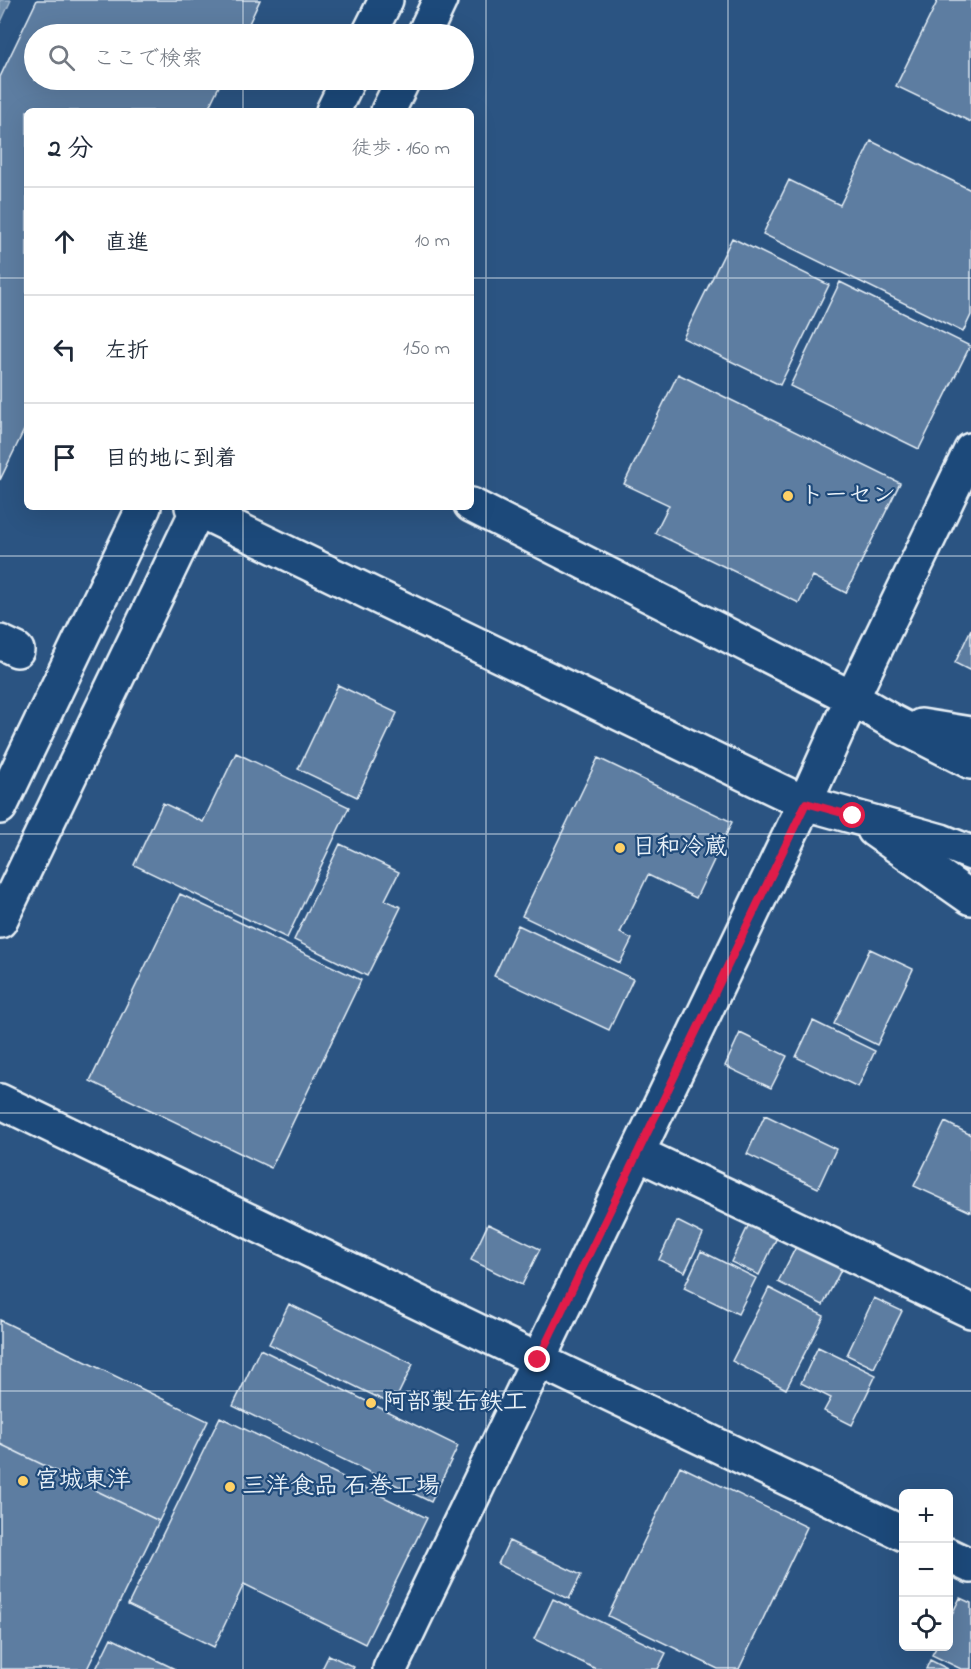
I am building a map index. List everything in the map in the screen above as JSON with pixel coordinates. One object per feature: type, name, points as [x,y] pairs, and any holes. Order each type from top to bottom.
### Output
[{"type":"street","points":[[374,24],[386,0]]},
{"type":"street","points":[[429,24],[440,0]]},
{"type":"street","points":[[334,108],[343,90]]},
{"type":"street","points":[[389,108],[398,90]]},
{"type":"street","points":[[390,1669],[806,803],[852,698],[971,450]]},
{"type":"street","points":[[474,507],[852,698],[892,722],[971,762]]},
{"type":"street","points":[[0,807],[143,510]]},
{"type":"street","points":[[0,921],[195,510]]},
{"type":"street","points":[[200,510],[806,803],[941,841],[971,853]]},
{"type":"street","points":[[892,722],[971,734]]},
{"type":"street","points":[[853,816],[971,898]]},
{"type":"street","points":[[0,1101],[899,1532]]},
{"type":"street","points":[[637,1153],[971,1311]]},
{"type":"street","points":[[953,1557],[971,1566]]},
{"type":"water","points":[[0,0],[11,0],[0,24]]},
{"type":"building","points":[[37,0],[260,0],[249,24],[25,24]]},
{"type":"building","points":[[938,0],[971,0],[971,122],[896,86]]},
{"type":"building","points":[[24,27],[24,90],[217,90],[208,108],[24,108],[24,430],[0,480],[0,77]]},
{"type":"building","points":[[871,141],[971,190],[971,315],[963,332],[763,234],[789,180],[840,205]]},
{"type":"building","points":[[732,238],[829,285],[780,385],[683,338]]},
{"type":"building","points":[[840,282],[970,346],[919,449],[790,386]]},
{"type":"building","points":[[678,374],[900,483],[846,593],[813,576],[799,603],[655,533],[669,505],[624,484]]},
{"type":"building","points":[[971,629],[971,671],[955,663]]},
{"type":"building","points":[[338,685],[397,713],[357,797],[298,769]]},
{"type":"building","points":[[236,753],[349,807],[287,938],[134,865],[163,803],[203,822]]},
{"type":"building","points":[[598,758],[732,822],[696,898],[648,875],[620,933],[632,939],[620,963],[522,916]]},
{"type":"building","points":[[340,844],[399,872],[385,900],[401,907],[367,976],[294,940]]},
{"type":"building","points":[[180,894],[361,980],[271,1168],[90,1081]]},
{"type":"building","points":[[518,925],[633,979],[609,1030],[494,976]]},
{"type":"building","points":[[870,949],[913,969],[877,1045],[834,1024]]},
{"type":"building","points":[[813,1021],[875,1051],[858,1087],[796,1057]]},
{"type":"building","points":[[740,1033],[787,1056],[771,1088],[725,1066]]},
{"type":"building","points":[[765,1115],[836,1149],[818,1188],[747,1154]]},
{"type":"building","points":[[945,1122],[971,1135],[971,1212],[914,1186]]},
{"type":"building","points":[[751,1220],[779,1233],[759,1275],[731,1262]]},
{"type":"building","points":[[677,1221],[703,1234],[685,1272],[659,1260]]},
{"type":"building","points":[[488,1224],[540,1249],[522,1285],[471,1260]]},
{"type":"building","points":[[799,1241],[844,1264],[823,1305],[778,1282]]},
{"type":"building","points":[[701,1251],[756,1278],[738,1314],[684,1288]]},
{"type":"building","points":[[769,1288],[824,1316],[786,1389],[732,1361]]},
{"type":"building","points":[[874,1298],[902,1311],[874,1368],[847,1355]]},
{"type":"building","points":[[289,1304],[413,1364],[393,1405],[269,1344]]},
{"type":"building","points":[[0,1320],[208,1421],[159,1521],[0,1444]]},
{"type":"building","points":[[818,1347],[876,1375],[852,1425],[824,1411],[831,1398],[801,1383]]},
{"type":"building","points":[[260,1349],[458,1446],[431,1502],[233,1406]]},
{"type":"building","points":[[220,1417],[427,1518],[365,1644],[244,1584],[214,1647],[128,1605]]},
{"type":"building","points":[[0,1444],[159,1521],[87,1669],[0,1669]]},
{"type":"building","points":[[680,1466],[807,1527],[739,1669],[718,1669],[608,1616]]},
{"type":"building","points":[[509,1541],[581,1575],[569,1599],[498,1564]]},
{"type":"building","points":[[960,1598],[971,1603],[971,1669],[961,1669],[932,1655],[934,1651],[953,1651],[953,1612]]},
{"type":"building","points":[[553,1599],[666,1653],[658,1669],[596,1669],[534,1639]]},
{"type":"building","points":[[111,1638],[175,1669],[96,1669]]},
{"type":"building","points":[[329,1655],[354,1667],[353,1669],[322,1669]]},
{"type":"building","points":[[930,1660],[948,1669],[926,1669]]},
{"type":"place","name":"トーセン","points":[[788,496]]},
{"type":"place","name":"日和冷蔵","points":[[620,848]]},
{"type":"place","name":"阿部製缶鉄工","points":[[371,1403]]},
{"type":"place","name":"宮城東洋","points":[[23,1481]]},
{"type":"place","name":"三洋食品 石巻工場","points":[[230,1487]]},
{"type":"route","points":[[538,1360],[806,803],[853,816]]}]
